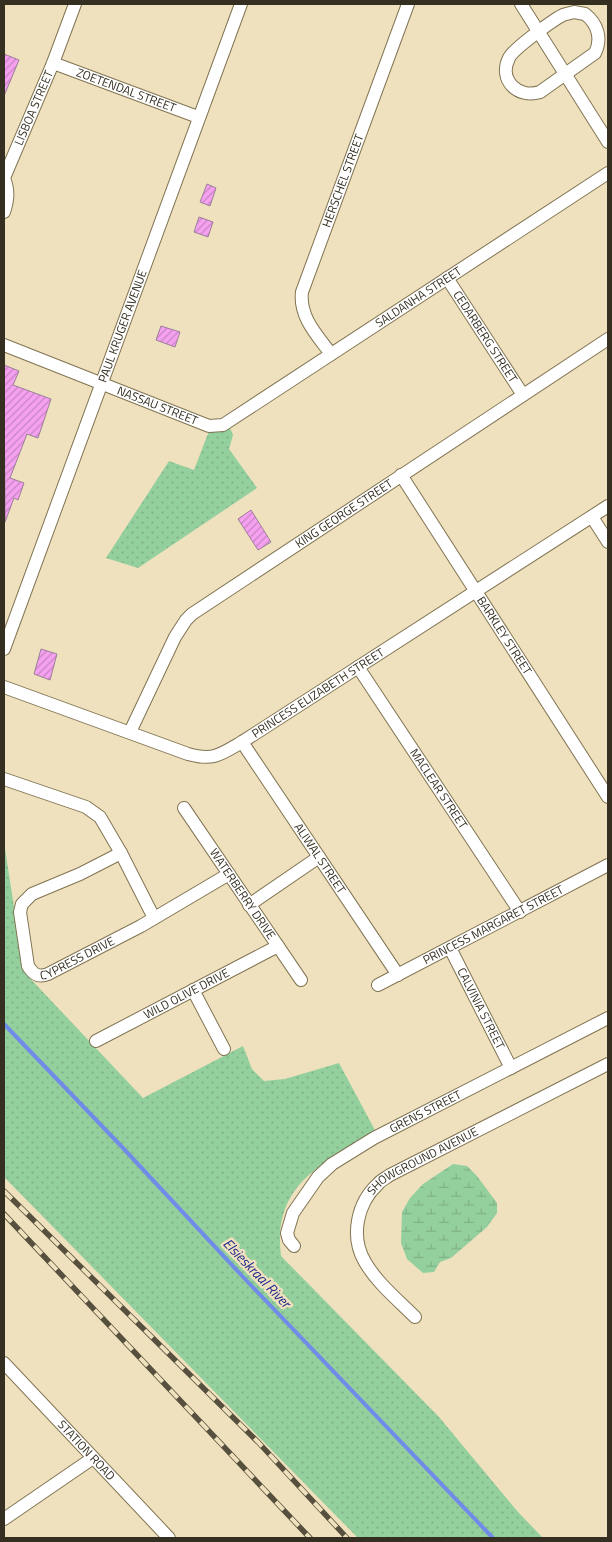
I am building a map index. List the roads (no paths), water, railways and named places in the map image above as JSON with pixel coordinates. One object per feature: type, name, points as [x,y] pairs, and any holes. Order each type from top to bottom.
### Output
[{"type":"street","name":"LISBOA STREET","points":[[4,212],[8,193],[4,178],[75,4]]},
{"type":"street","name":"PAUL KRUGER AVENUE","points":[[4,649],[240,4]]},
{"type":"street","name":"HERSCHEL STREET","points":[[331,354],[306,318],[301,301],[302,292],[408,4]]},
{"type":"street","points":[[521,4],[608,142]]},
{"type":"street","points":[[574,12],[585,14],[594,23],[599,40],[595,53],[546,89],[535,94],[518,92],[508,80],[506,67],[510,55],[539,32],[559,18],[574,12]]},
{"type":"street","name":"ZOETENDAL STREET","points":[[52,63],[198,117]]},
{"type":"street","name":"SALDANHA STREET","points":[[228,423],[608,173]]},
{"type":"street","name":"CEDARBERG STREET","points":[[447,278],[523,395]]},
{"type":"street","name":"KING GEORGE STREET","points":[[130,732],[175,637],[186,620],[213,599],[608,339]]},
{"type":"street","name":"NASSAU STREET","points":[[4,345],[209,426],[228,423]]},
{"type":"street","name":"BARKLEY STREET","points":[[401,475],[608,797]]},
{"type":"street","name":"PRINCESS ELIZABETH STREET","points":[[4,687],[200,757],[210,758],[242,742],[608,506]]},
{"type":"street","points":[[592,517],[608,542]]},
{"type":"street","name":"MACLEAR STREET","points":[[358,667],[520,912]]},
{"type":"street","name":"ALIWAL STREET","points":[[242,742],[398,975]]},
{"type":"street","points":[[4,779],[93,811],[105,824],[154,918]]},
{"type":"street","name":"WATERBERRY DRIVE","points":[[184,808],[300,980]]},
{"type":"street","name":"CYPRESS DRIVE","points":[[121,853],[25,899],[20,912],[28,966],[33,973],[44,976],[154,918],[229,874]]},
{"type":"street","points":[[249,904],[319,857]]},
{"type":"street","name":"PRINCESS MARGARET STREET","points":[[378,985],[608,866]]},
{"type":"street","name":"WILD OLIVE DRIVE","points":[[96,1040],[278,946]]},
{"type":"street","name":"CALVINIA STREET","points":[[450,948],[511,1068]]},
{"type":"street","points":[[193,990],[224,1049]]},
{"type":"street","name":"GRENS STREET","points":[[294,1246],[289,1240],[287,1233],[293,1213],[318,1177],[332,1164],[374,1138],[608,1018]]},
{"type":"street","name":"SHOWGROUND AVENUE","points":[[415,1317],[371,1270],[362,1256],[358,1240],[358,1224],[362,1206],[369,1194],[378,1183],[390,1175],[608,1064]]},
{"type":"street","name":"STATION ROAD","points":[[4,1363],[169,1538]]},
{"type":"street","points":[[4,1519],[93,1458]]},
{"type":"waterway","name":"Elsieskraal River","points":[[4,1024],[493,1538]]},
{"type":"railway","points":[[4,1191],[258,1442],[347,1538]]},
{"type":"railway","points":[[4,1214],[310,1538]]}]
